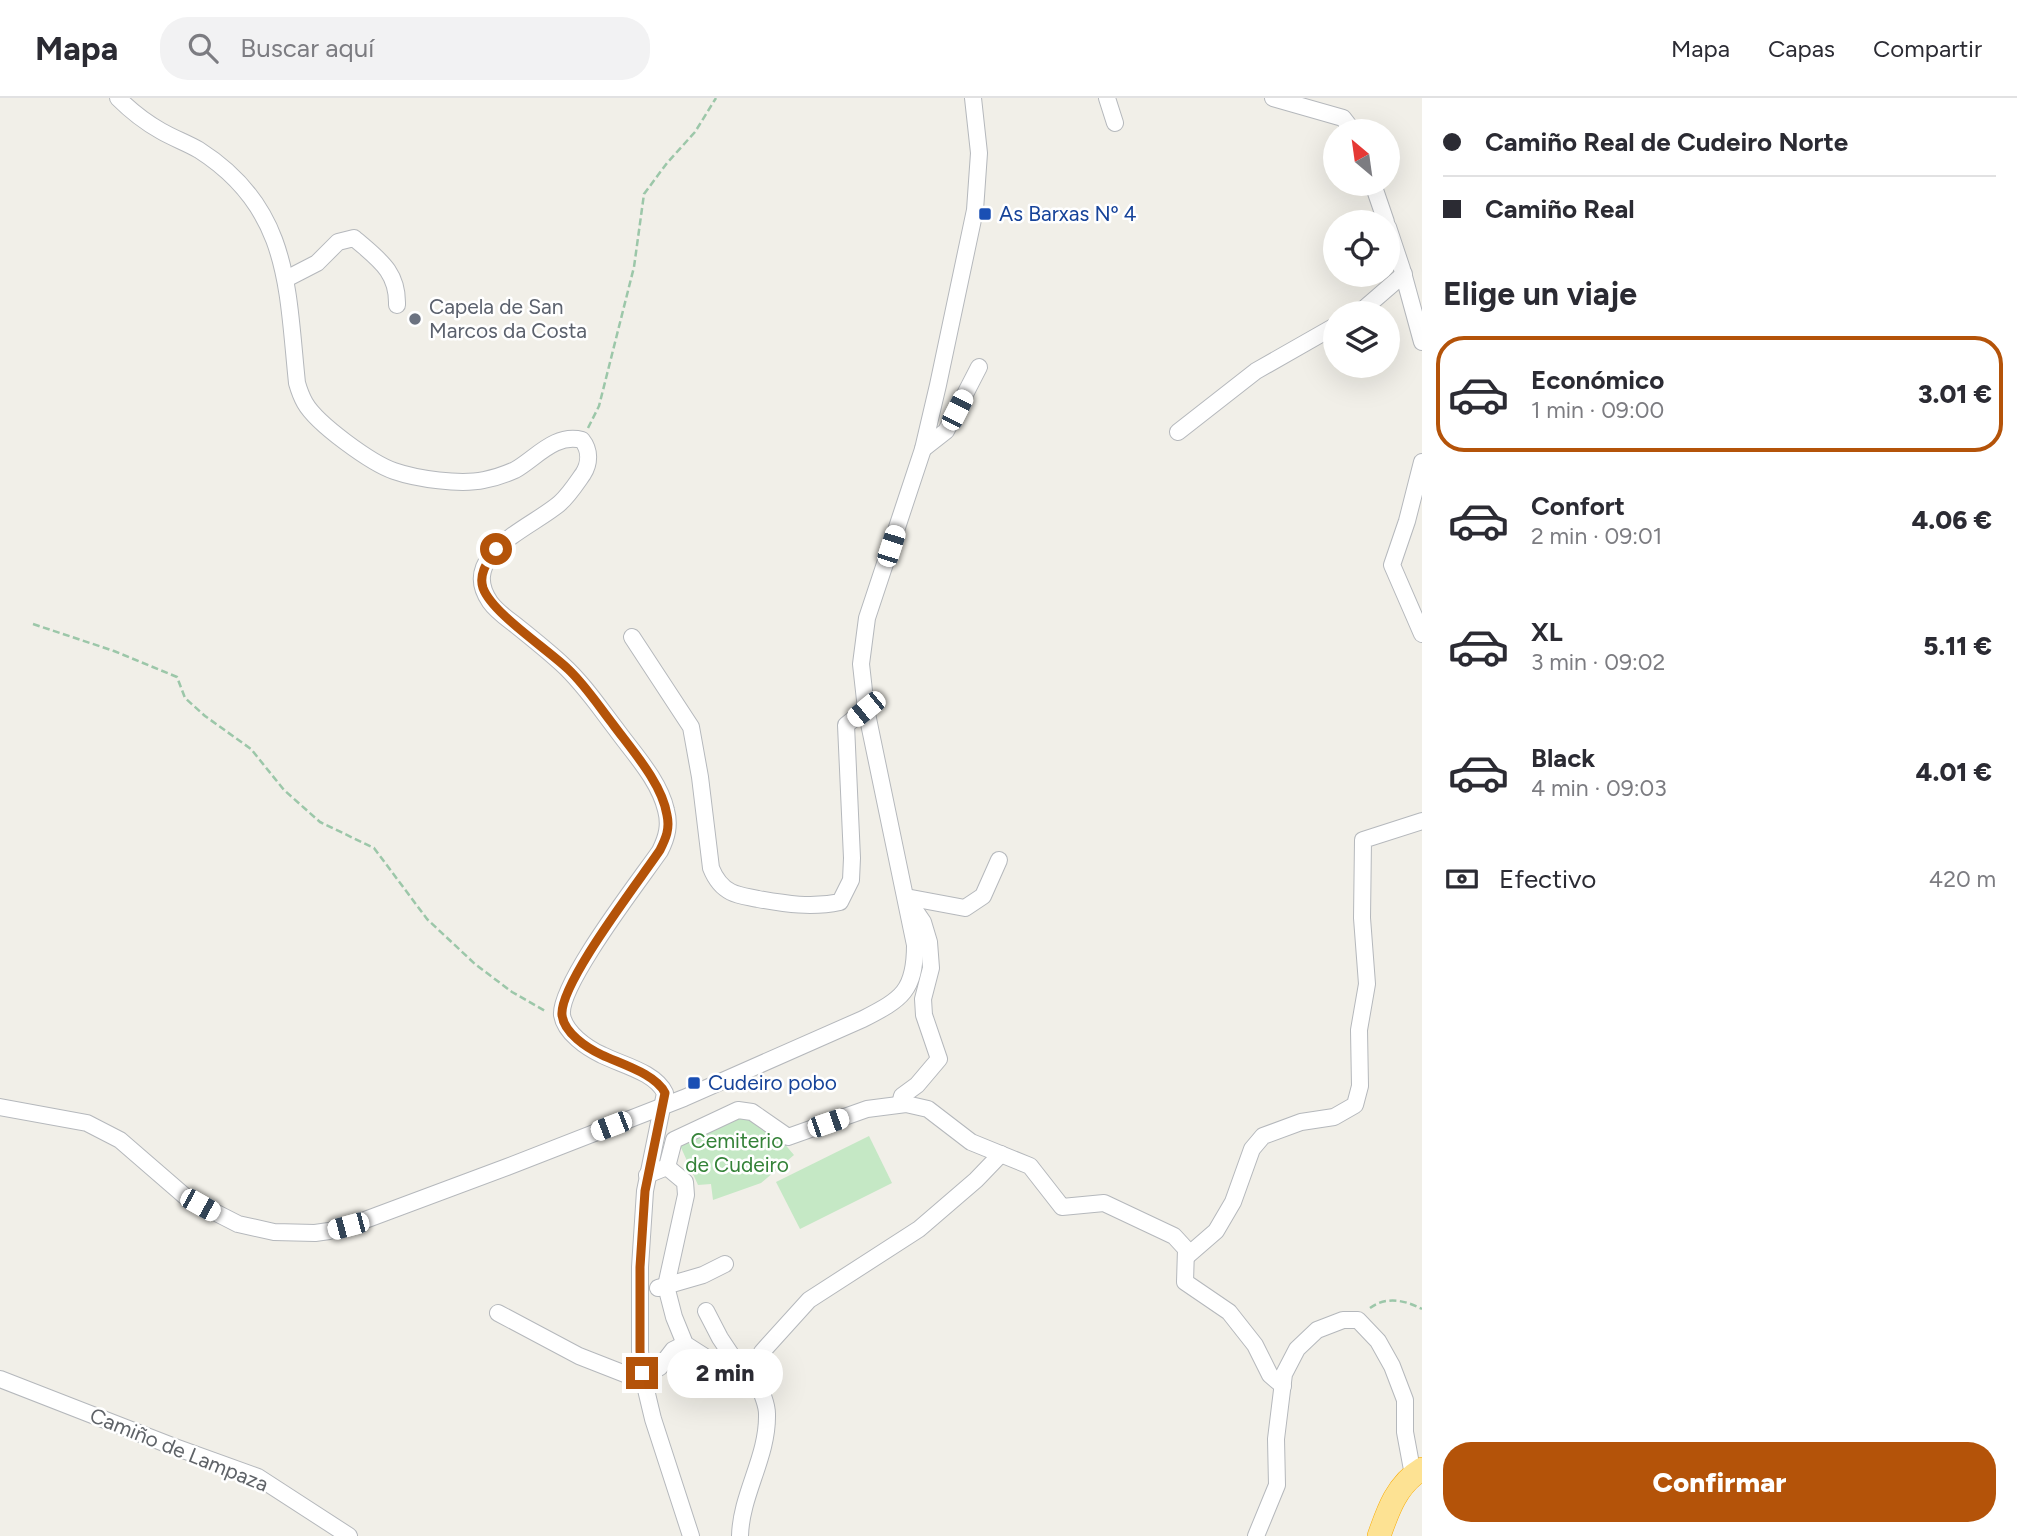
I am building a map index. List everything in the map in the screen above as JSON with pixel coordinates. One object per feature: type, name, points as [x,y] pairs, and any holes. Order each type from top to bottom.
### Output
[{"type":"highway","points":[[1378,1536],[1392,1499],[1419,1476]]},
{"type":"street","points":[[118,98],[159,130],[198,149],[243,186],[251,196],[267,222],[286,279],[297,383],[309,410],[338,436],[391,470],[444,481],[482,481],[515,470],[550,445],[572,438],[582,440],[586,447],[589,461],[580,477],[560,502],[504,540],[486,565],[481,580],[492,605],[569,670],[586,690],[654,781],[667,812],[667,836],[660,850],[607,925],[570,988],[563,1006],[565,1023],[576,1036],[595,1051],[635,1070],[662,1087],[665,1093],[647,1175],[640,1267],[640,1335],[643,1375],[657,1434],[691,1536]]},
{"type":"street","points":[[0,1107],[87,1123],[120,1140],[174,1188],[209,1211],[238,1224],[274,1232],[329,1231],[365,1220],[664,1106],[863,1020],[901,996],[911,980],[915,944],[866,709],[861,664],[867,618],[923,449],[975,210],[979,153],[974,98]]},
{"type":"street","points":[[1107,98],[1115,123]]},
{"type":"street","points":[[1273,98],[1344,119]]},
{"type":"street","points":[[286,279],[317,263],[338,243],[354,238],[392,275],[398,293],[397,305]]},
{"type":"street","points":[[1400,262],[1422,342]]},
{"type":"street","points":[[1373,301],[1404,274]]},
{"type":"street","points":[[1178,432],[1256,371],[1323,333]]},
{"type":"street","points":[[923,449],[946,431],[979,367]]},
{"type":"street","points":[[1422,462],[1392,565],[1422,634]]},
{"type":"street","points":[[632,637],[691,727],[711,868],[715,878],[732,893],[791,904],[823,906],[840,902],[851,880],[852,858],[846,725],[866,709]]},
{"type":"street","points":[[1186,1257],[1216,1231],[1233,1202],[1252,1149],[1263,1136],[1301,1122],[1334,1117],[1355,1105],[1360,1086],[1359,1030],[1367,984],[1362,918],[1363,840],[1422,821]]},
{"type":"street","points":[[906,897],[965,908],[984,896],[999,860]]},
{"type":"street","points":[[900,1104],[902,1096],[917,1085],[939,1059],[924,1015],[923,999],[931,968],[929,942],[923,922],[906,897]]},
{"type":"street","points":[[667,1167],[674,1140],[738,1110],[752,1112],[788,1137],[867,1109],[906,1104],[929,1109],[971,1142],[1030,1166],[1062,1207],[1104,1203],[1174,1236],[1186,1249],[1185,1283],[1229,1312],[1255,1345],[1270,1375],[1283,1387]]},
{"type":"street","points":[[746,1369],[809,1300],[919,1230],[1002,1154]]},
{"type":"street","points":[[647,1175],[667,1167]]},
{"type":"street","points":[[667,1167],[685,1182],[686,1195],[666,1286],[674,1317],[690,1347],[721,1367],[746,1369]]},
{"type":"street","points":[[642,1292],[703,1275],[725,1264]]},
{"type":"street","points":[[706,1311],[720,1338],[746,1369],[768,1412],[760,1461],[740,1517],[740,1536]]},
{"type":"street","points":[[498,1313],[579,1356],[625,1374],[643,1375],[660,1367],[673,1350],[720,1338]]},
{"type":"street","points":[[1256,1536],[1277,1485],[1276,1439],[1284,1374],[1297,1349],[1317,1330],[1343,1320],[1358,1320],[1378,1341],[1392,1366],[1405,1400],[1405,1432],[1419,1476]]},
{"type":"street","name":"Camiño de Lampaza","points":[[0,1379],[258,1477],[349,1536]]},
{"type":"path","points":[[582,440],[599,406],[634,267],[644,194],[695,132],[716,98]]},
{"type":"path","points":[[33,624],[114,651],[177,677],[185,698],[251,749],[284,790],[320,822],[374,848],[427,919],[475,964],[513,992],[565,1023]]},
{"type":"path","points":[[1358,1320],[1373,1305],[1394,1300],[1408,1302],[1422,1309]]},
{"type":"green space","name":"Cemiterio de Cudeiro","points":[[733,1115],[761,1123],[775,1133],[794,1155],[761,1183],[713,1200],[711,1184],[698,1185],[678,1141]]},
{"type":"green space","points":[[869,1136],[892,1183],[800,1229],[776,1182]]},
{"type":"place","name":"As Barxas Nº 4","points":[[985,214]]},
{"type":"place","name":"Capela de San Marcos da Costa","points":[[415,319]]},
{"type":"place","name":"Cudeiro pobo","points":[[694,1083]]},
{"type":"route","points":[[496,549],[482,573],[481,580],[486,596],[492,605],[569,670],[586,690],[654,781],[667,812],[667,836],[660,850],[599,938],[565,997],[562,1014],[569,1030],[585,1045],[649,1077],[662,1087],[665,1093],[645,1191],[640,1267],[642,1373]]}]
